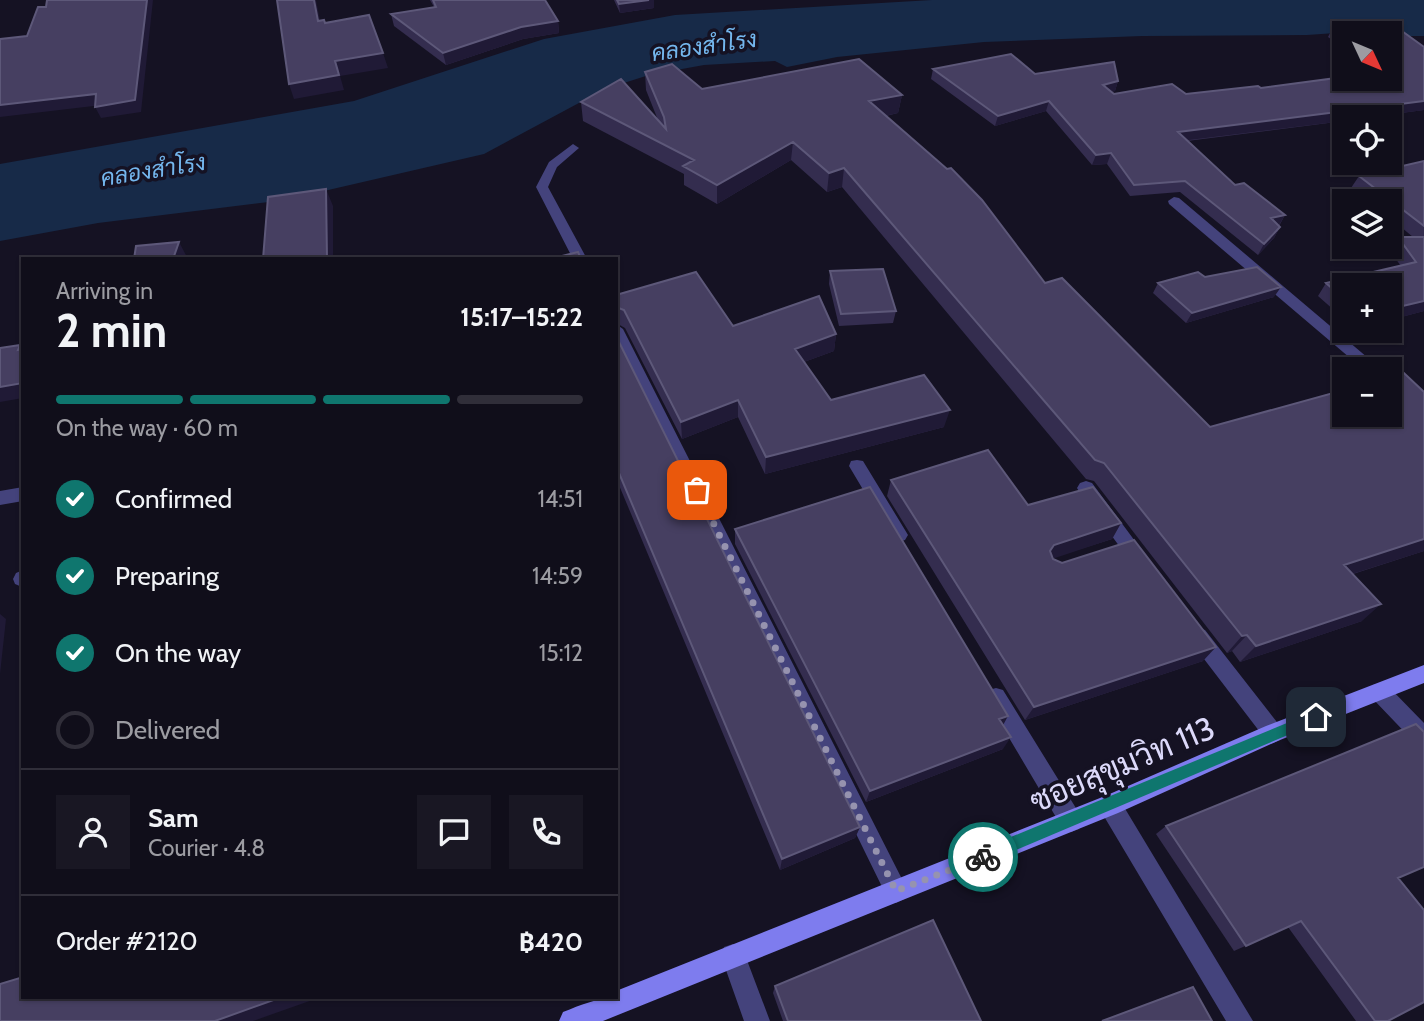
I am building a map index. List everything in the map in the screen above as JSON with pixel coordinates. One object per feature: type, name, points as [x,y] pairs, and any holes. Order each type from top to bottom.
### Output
[{"type":"main road","name":"ซอยสุขุมวิท 113","points":[[572,1021],[1071,821],[1273,733],[1424,674]]},
{"type":"street","points":[[573,148],[555,160],[545,174],[542,187],[579,257]]},
{"type":"street","points":[[1174,201],[1359,357]]},
{"type":"street","points":[[618,333],[896,891]]},
{"type":"street","points":[[857,466],[907,549]]},
{"type":"street","points":[[1086,488],[1121,546],[1152,576]]},
{"type":"street","points":[[0,498],[21,494]]},
{"type":"street","points":[[1184,618],[1273,733]]},
{"type":"street","points":[[985,679],[1071,821]]},
{"type":"street","points":[[1380,692],[1424,738]]},
{"type":"street","points":[[1110,805],[1240,1021]]},
{"type":"street","points":[[733,956],[757,1021]]},
{"type":"water","name":"คลองสำโรง","points":[[932,0],[1424,0],[1424,36],[1402,36],[1402,21],[1332,21],[1332,33],[984,42],[837,57],[787,67],[775,61],[704,65],[649,75],[605,89],[484,154],[285,200],[98,223],[0,241],[0,164],[354,101],[544,39],[675,15]]},
{"type":"building","points":[[47,0],[147,0],[135,100],[95,107],[96,94],[0,105],[0,39],[27,36],[38,7],[46,7]]},
{"type":"building","points":[[277,0],[314,0],[318,21],[324,20],[325,23],[369,15],[383,53],[335,61],[339,75],[289,84]]},
{"type":"building","points":[[433,0],[545,0],[558,21],[521,27],[443,53],[391,14],[436,7]]},
{"type":"building","points":[[617,0],[649,0],[619,4]]},
{"type":"building","points":[[1402,31],[1424,47],[1424,101],[1392,105],[1332,105],[1332,113],[1178,132],[1235,185],[1244,183],[1285,215],[1271,218],[1280,227],[1264,244],[1185,181],[1134,185],[1111,153],[1096,155],[1049,101],[998,116],[933,69],[1011,54],[1035,74],[1114,62],[1118,81],[1103,85],[1114,94],[1172,84],[1186,94],[1258,86],[1261,88],[1332,79],[1332,91],[1402,91]]},
{"type":"building","points":[[859,59],[902,95],[869,101],[947,169],[951,168],[982,200],[1045,283],[1062,278],[1210,427],[1332,393],[1332,427],[1402,427],[1404,373],[1424,392],[1424,539],[1344,565],[1381,604],[1256,646],[1247,635],[1242,636],[1104,463],[1095,460],[844,168],[829,173],[793,142],[717,185],[683,166],[694,160],[581,102],[621,79],[666,129],[664,117],[645,72],[672,64],[702,89]]},
{"type":"building","points":[[1424,161],[1424,226],[1402,209],[1402,189],[1376,189],[1359,176],[1402,175],[1402,166]]},
{"type":"building","points":[[326,189],[327,257],[263,257],[268,197]]},
{"type":"building","points":[[1402,237],[1424,237],[1424,301],[1402,306],[1402,273],[1369,273],[1416,262],[1402,243]]},
{"type":"building","points":[[179,242],[174,257],[134,257],[136,246]]},
{"type":"building","points":[[578,252],[580,257],[558,257]]},
{"type":"building","points":[[1257,267],[1281,287],[1192,313],[1158,283],[1198,272],[1205,277]]},
{"type":"building","points":[[883,269],[896,311],[841,314],[830,271]]},
{"type":"building","points":[[696,272],[733,326],[819,296],[836,334],[795,349],[831,400],[924,375],[950,410],[766,457],[738,400],[681,422],[624,310],[618,308],[618,294]]},
{"type":"building","points":[[618,340],[860,827],[782,859],[618,471]]},
{"type":"building","points":[[20,345],[18,350],[21,349],[21,383],[0,387],[0,348]]},
{"type":"building","points":[[988,450],[1028,505],[1093,487],[1121,523],[1054,545],[1050,551],[1053,559],[1062,563],[1134,540],[1216,647],[1034,707],[891,480]]},
{"type":"building","points":[[870,487],[1008,716],[999,719],[1011,737],[870,791],[735,529]]},
{"type":"building","points":[[1416,724],[1424,732],[1424,867],[1398,878],[1424,910],[1424,1002],[1388,1021],[1375,1021],[1301,921],[1246,946],[1166,826]]},
{"type":"building","points":[[933,920],[981,1021],[788,1021],[775,986]]},
{"type":"building","points":[[21,978],[21,999],[276,999],[215,1021],[0,1021],[0,984]]},
{"type":"building","points":[[1193,987],[1212,1021],[1102,1021]]},
{"type":"way so far","points":[[697,490],[896,891],[983,857]]},
{"type":"route","points":[[983,857],[1316,717]]}]
